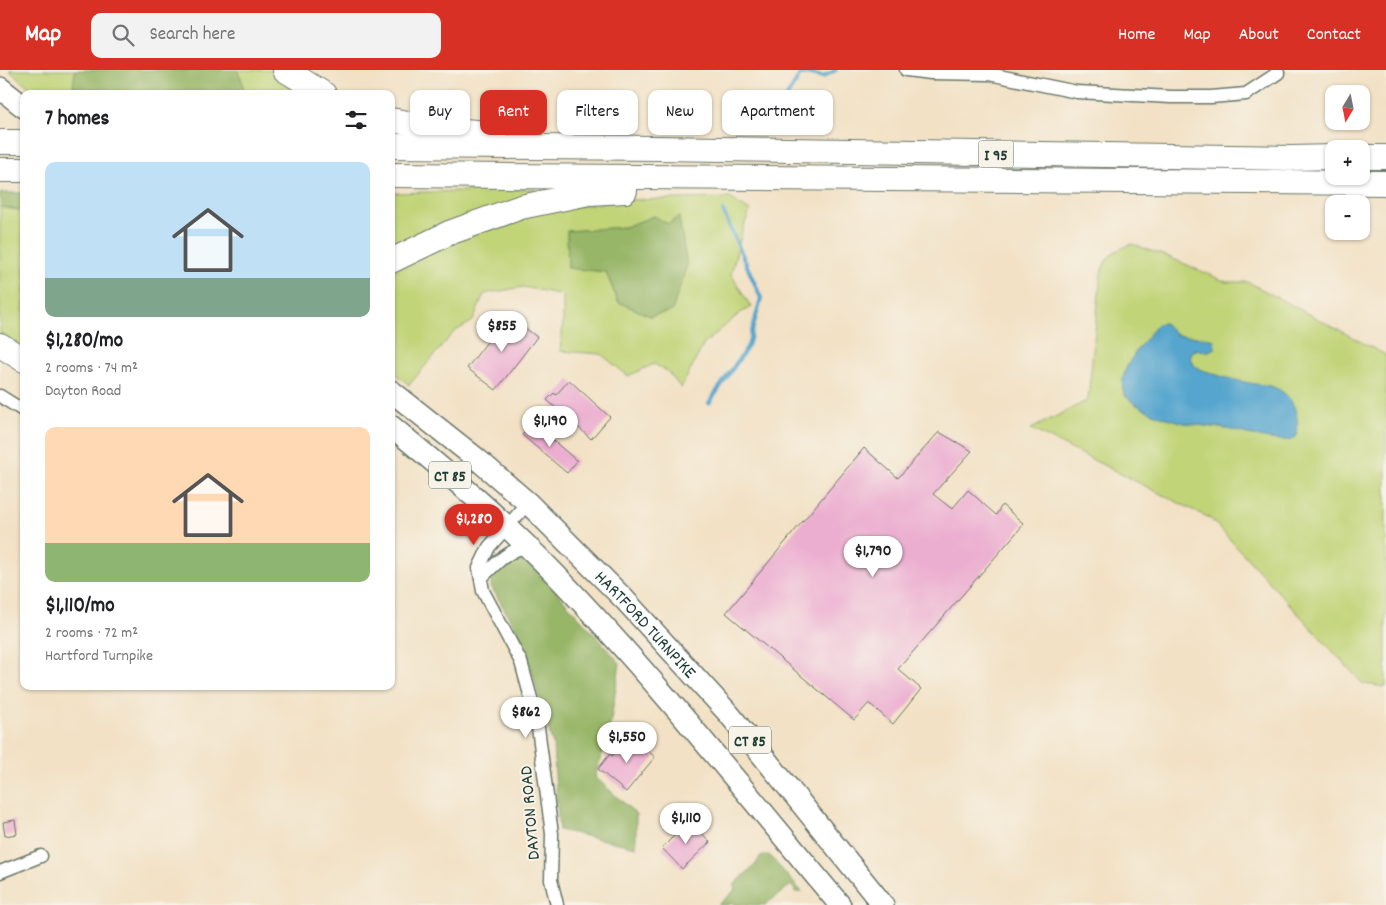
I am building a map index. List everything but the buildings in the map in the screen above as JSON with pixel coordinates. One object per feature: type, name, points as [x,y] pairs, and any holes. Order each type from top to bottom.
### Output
[{"type":"highway","points":[[286,70],[318,90]]},
{"type":"highway","points":[[0,88],[20,105]]},
{"type":"highway","points":[[395,121],[442,129],[658,148]]},
{"type":"highway","points":[[0,142],[20,142]]},
{"type":"highway","name":"I 95","points":[[395,146],[1325,158]]},
{"type":"highway","points":[[1370,157],[1386,157]]},
{"type":"highway","points":[[0,170],[20,170]]},
{"type":"highway","name":"I 95","points":[[395,175],[1386,184]]},
{"type":"highway","points":[[395,259],[448,233],[512,210],[589,193],[650,189],[750,189],[861,178]]},
{"type":"highway","points":[[0,345],[20,358]]},
{"type":"highway","name":"HARTFORD TURNPIKE","points":[[395,394],[477,459],[528,503],[624,599],[729,714],[877,900],[848,905]]},
{"type":"highway","name":"HARTFORD TURNPIKE","points":[[395,429],[457,481],[506,526],[566,586],[643,671],[840,905]]},
{"type":"street","points":[[906,70],[931,73],[989,74],[1077,92],[1211,97],[1246,94],[1278,73]]},
{"type":"street","points":[[0,396],[20,408]]},
{"type":"street","name":"DAYTON ROAD","points":[[528,503],[489,547],[479,568],[483,591],[521,662],[537,720],[552,834],[551,880],[557,905]]},
{"type":"street","points":[[481,578],[512,550],[526,546]]},
{"type":"street","points":[[0,872],[41,856]]},
{"type":"green space","points":[[9,70],[75,70],[74,88],[77,90],[32,90]]},
{"type":"green space","points":[[75,70],[237,70],[242,81],[243,90],[77,90],[73,88]]},
{"type":"green space","points":[[237,70],[273,70],[302,90],[242,90],[241,78]]},
{"type":"green space","points":[[535,189],[534,195],[395,249],[395,193]]},
{"type":"green space","points":[[0,193],[20,193],[20,210],[0,207]]},
{"type":"green space","points":[[730,198],[750,211],[743,228],[731,274],[751,307],[740,313],[704,344],[681,388],[667,371],[654,364],[628,376],[601,354],[560,351],[563,325],[563,295],[523,287],[484,294],[473,321],[454,332],[409,385],[395,373],[395,270],[475,230],[536,212],[623,200]],"holes":[[[654,216],[668,224],[679,217],[672,311],[650,316],[618,302],[606,272],[568,268],[567,231],[625,227]]]},
{"type":"green space","points":[[0,207],[20,210],[20,350],[0,338]]},
{"type":"green space","points":[[654,216],[668,224],[679,217],[687,265],[672,311],[650,316],[618,302],[606,272],[568,268],[567,231],[625,227]]},
{"type":"green space","points":[[1132,244],[1169,257],[1226,282],[1248,282],[1386,355],[1386,687],[1363,684],[1211,519],[1031,429],[1088,400],[1101,273],[1106,261],[1112,254]],"holes":[[[1165,323],[1176,335],[1214,340],[1209,351],[1194,350],[1190,356],[1198,368],[1229,379],[1269,386],[1226,429],[1185,423],[1164,417],[1137,405],[1125,396],[1123,389],[1126,368],[1157,324]]]},
{"type":"green space","points":[[524,556],[620,663],[609,732],[595,777],[636,814],[636,847],[559,830],[553,745],[525,645],[491,586],[496,570],[515,557]]},
{"type":"green space","points":[[769,855],[802,892],[796,892],[791,885],[765,905],[734,905],[732,903],[718,905],[734,891],[735,884],[756,864],[760,857]]},
{"type":"water","points":[[1165,323],[1176,335],[1214,340],[1215,348],[1209,351],[1194,350],[1190,356],[1193,363],[1202,370],[1232,379],[1270,386],[1284,393],[1296,412],[1297,435],[1290,440],[1275,440],[1222,428],[1185,423],[1150,412],[1132,402],[1123,390],[1123,382],[1128,364],[1157,324]]},
{"type":"waterway","points":[[791,90],[800,75],[811,74],[823,77],[836,70]]},
{"type":"waterway","points":[[709,403],[748,346],[761,298],[723,211]]}]
